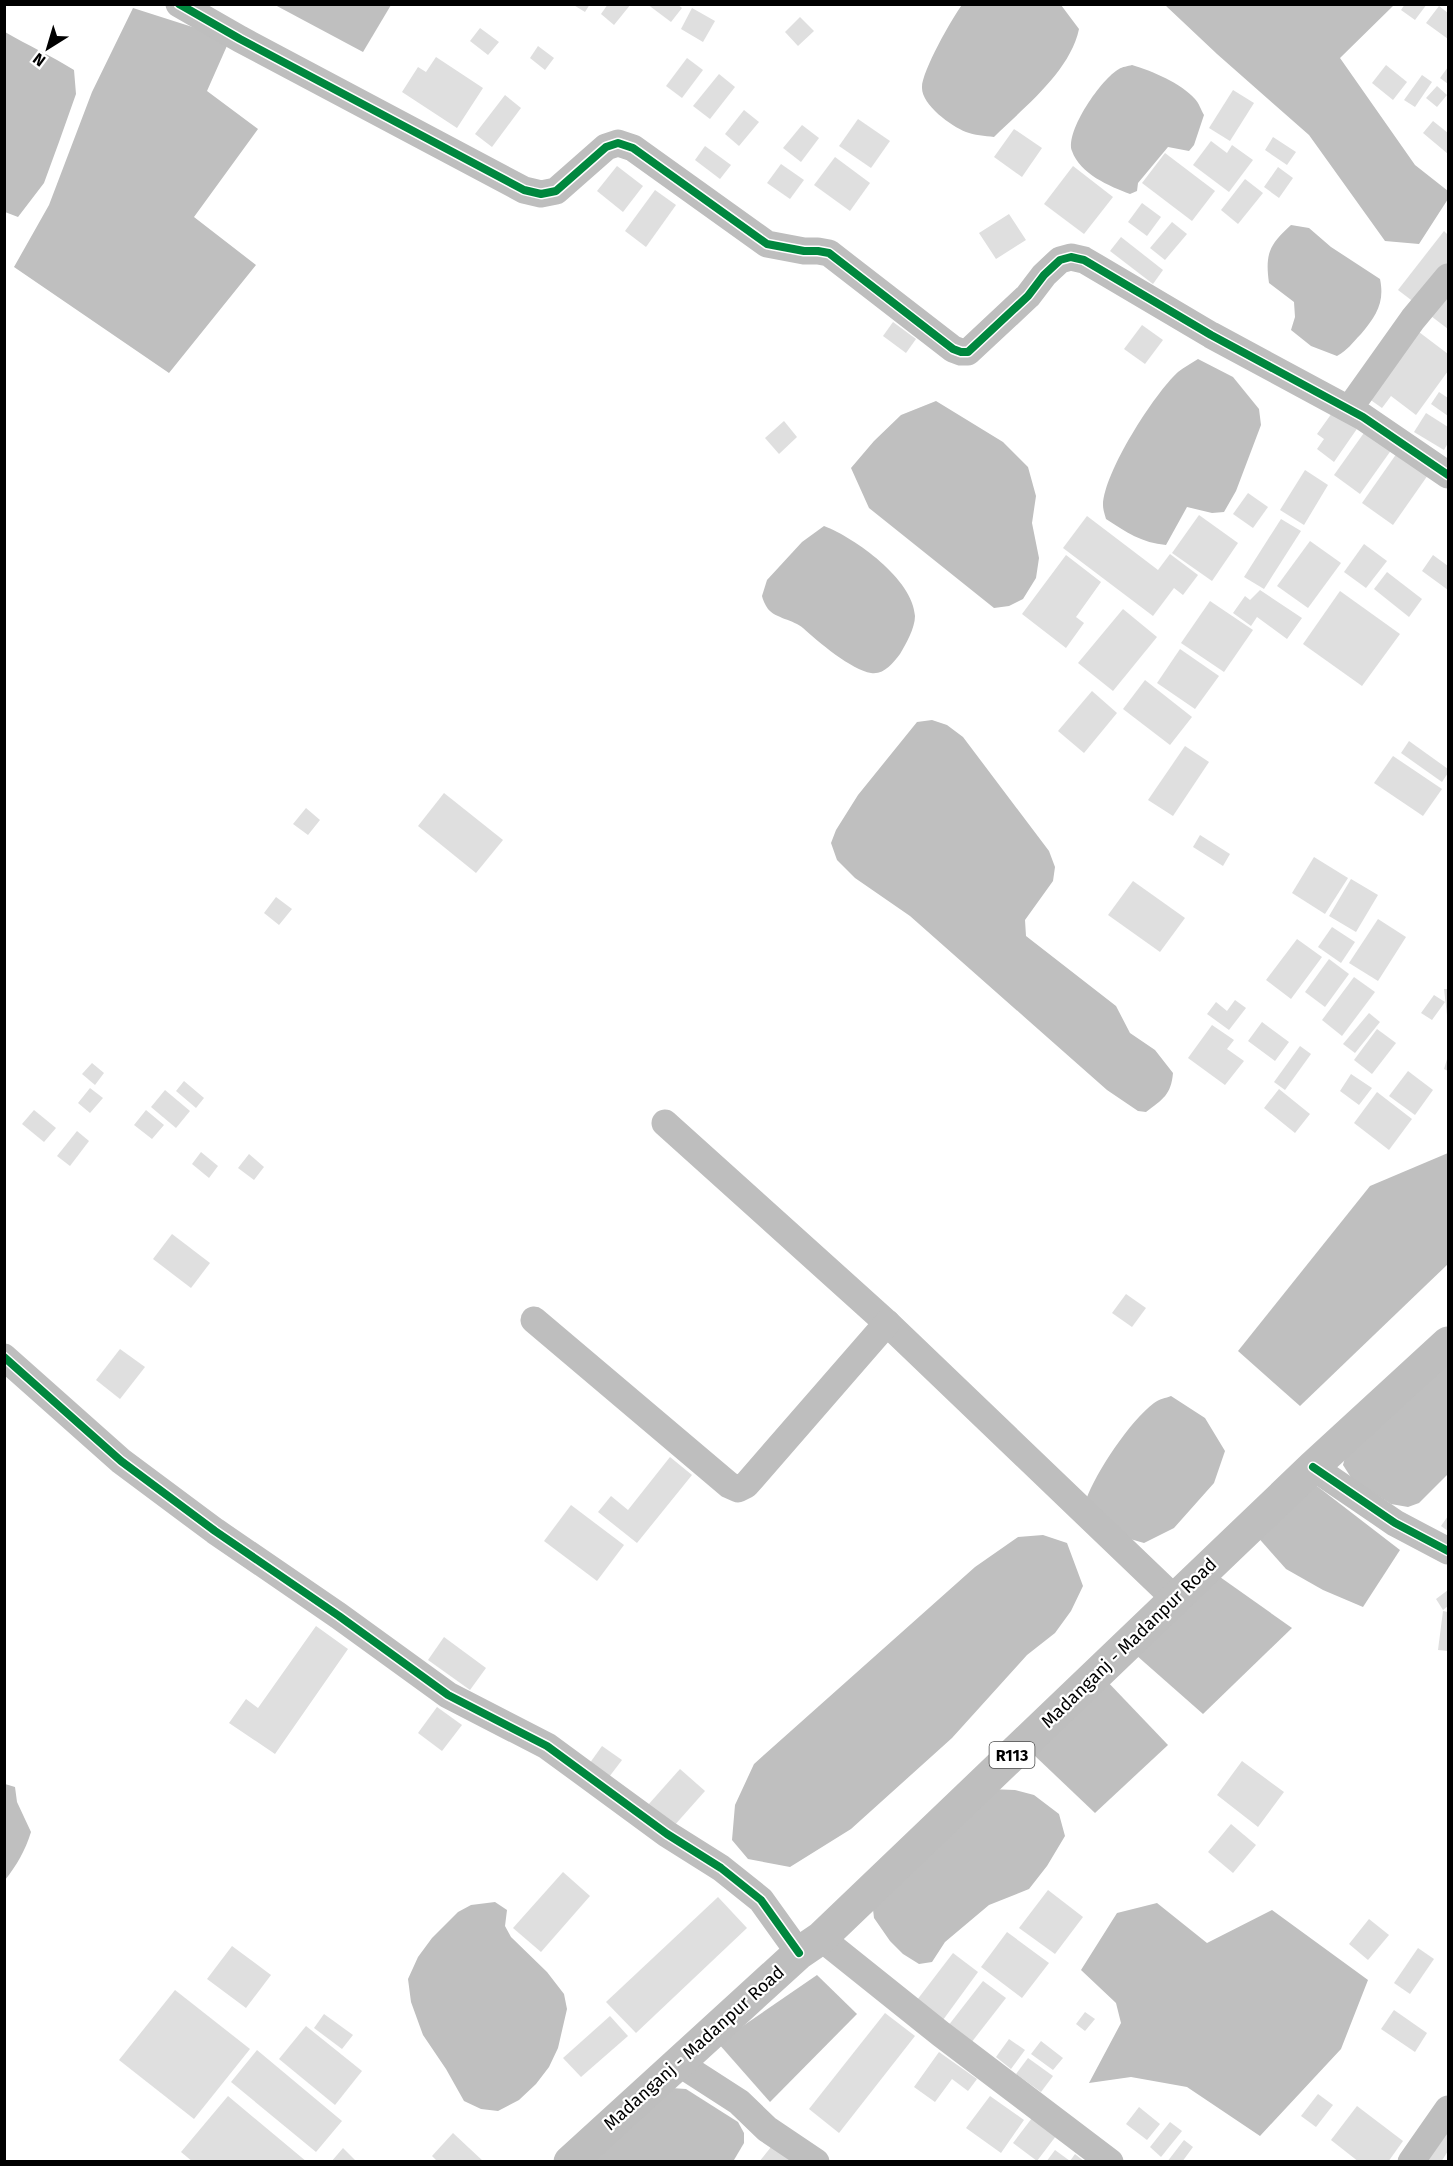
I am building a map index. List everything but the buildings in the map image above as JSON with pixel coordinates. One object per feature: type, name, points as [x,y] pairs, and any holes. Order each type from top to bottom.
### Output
[{"type":"main road","name":"Madanganj - Madanpur Road","points":[[570,2162],[677,2062],[810,1946],[1312,1467],[1449,1343]]},
{"type":"street","points":[[178,4],[524,190],[541,194],[555,191],[606,147],[618,143],[633,148],[768,244],[829,253],[953,349],[961,352],[968,352],[1028,296],[1044,275],[1060,260],[1071,257],[1083,260],[1211,335],[1349,410],[1449,475]]},
{"type":"street","points":[[1349,410],[1413,319],[1449,277]]},
{"type":"street","points":[[665,1124],[886,1323],[1175,1599]]},
{"type":"street","points":[[534,1320],[729,1485],[738,1489],[746,1485],[886,1323]]},
{"type":"street","points":[[4,1357],[121,1461],[215,1532],[448,1695],[547,1746],[667,1834],[721,1869],[760,1900],[810,1946],[950,2041],[1110,2162]]},
{"type":"street","points":[[1312,1467],[1395,1522],[1449,1551]]},
{"type":"street","points":[[677,2062],[740,2102],[767,2129],[816,2162]]},
{"type":"street","points":[[1411,2162],[1449,2109]]},
{"type":"shaded area","points":[[275,5],[391,5],[363,52]]},
{"type":"shaded area","points":[[962,5],[1061,5],[1079,29],[1074,45],[1056,74],[994,137],[969,133],[953,125],[932,108],[923,95],[922,88],[926,71]]},
{"type":"shaded area","points":[[1165,5],[1394,5],[1340,58],[1415,165],[1448,191],[1448,199],[1419,244],[1385,241],[1309,135]]},
{"type":"shaded area","points":[[133,8],[230,39],[207,91],[258,129],[194,217],[256,265],[169,373],[14,267],[49,205],[92,92]]},
{"type":"shaded area","points":[[5,32],[74,70],[76,94],[44,183],[18,217],[5,212]]},
{"type":"shaded area","points":[[1132,65],[1157,74],[1182,88],[1196,101],[1204,115],[1194,145],[1189,151],[1168,147],[1138,183],[1137,191],[1130,194],[1088,173],[1076,159],[1071,142],[1079,119],[1095,94],[1112,74],[1120,68]]},
{"type":"shaded area","points":[[1291,225],[1309,228],[1331,247],[1380,279],[1381,295],[1375,315],[1361,334],[1337,356],[1311,346],[1291,330],[1295,317],[1294,302],[1269,283],[1268,257],[1270,251],[1273,244]]},
{"type":"shaded area","points":[[1198,359],[1233,377],[1259,409],[1261,425],[1236,491],[1224,512],[1212,513],[1187,507],[1166,545],[1149,542],[1106,519],[1103,505],[1106,491],[1121,454],[1156,397],[1178,372]]},
{"type":"shaded area","points":[[936,401],[1003,442],[1028,467],[1036,496],[1032,523],[1039,558],[1036,578],[1023,599],[1009,606],[994,608],[869,508],[851,468],[901,415]]},
{"type":"shaded area","points":[[824,526],[866,550],[894,574],[912,602],[915,616],[910,636],[888,668],[880,672],[871,673],[854,667],[826,648],[799,625],[771,612],[762,596],[767,580],[802,542]]},
{"type":"shaded area","points":[[932,720],[947,725],[963,737],[1049,851],[1055,867],[1053,881],[1025,920],[1026,936],[1116,1006],[1130,1033],[1155,1050],[1173,1073],[1168,1092],[1146,1112],[1138,1111],[1107,1090],[910,916],[855,878],[837,860],[831,843],[836,830],[858,795],[917,722]]},
{"type":"shaded area","points":[[1448,1153],[1448,1264],[1300,1406],[1238,1351],[1370,1186]]},
{"type":"shaded area","points":[[1448,1355],[1448,1474],[1419,1503],[1408,1507],[1391,1504],[1352,1479],[1343,1465],[1346,1454]]},
{"type":"shaded area","points":[[1171,1396],[1205,1418],[1225,1451],[1214,1483],[1174,1528],[1144,1543],[1113,1534],[1086,1500],[1097,1476],[1135,1422],[1154,1403]]},
{"type":"shaded area","points":[[1313,1483],[1400,1550],[1363,1607],[1323,1590],[1286,1569],[1255,1534]]},
{"type":"shaded area","points":[[1043,1535],[1067,1543],[1083,1586],[1071,1611],[1055,1633],[1027,1655],[952,1738],[851,1829],[790,1867],[748,1859],[732,1840],[735,1805],[754,1764],[975,1567],[1018,1537]]},
{"type":"shaded area","points":[[1220,1577],[1292,1628],[1203,1714],[1136,1655]]},
{"type":"shaded area","points":[[1103,1677],[1168,1745],[1095,1813],[1034,1755]]},
{"type":"shaded area","points":[[5,1784],[15,1787],[17,1802],[31,1832],[20,1858],[5,1880]]},
{"type":"shaded area","points":[[989,1789],[1015,1790],[1034,1795],[1059,1814],[1065,1836],[1047,1866],[1029,1889],[989,1905],[945,1942],[932,1962],[919,1964],[903,1954],[890,1941],[874,1918],[872,1901]]},
{"type":"shaded area","points":[[495,1902],[507,1910],[505,1926],[511,1937],[547,1972],[564,1994],[567,2009],[558,2048],[549,2067],[536,2084],[519,2100],[498,2111],[481,2109],[464,2101],[423,2035],[411,2002],[408,1979],[418,1957],[432,1938],[458,1912],[471,1905]]},
{"type":"shaded area","points":[[1157,1903],[1207,1943],[1272,1910],[1368,1980],[1341,2049],[1260,2136],[1187,2087],[1131,2077],[1089,2083],[1121,2023],[1116,2003],[1081,1970],[1117,1913]]},
{"type":"shaded area","points":[[817,1975],[857,2014],[770,2102],[718,2043]]},
{"type":"shaded area","points":[[671,2088],[686,2089],[738,2122],[744,2133],[744,2143],[734,2160],[593,2162]]},
{"type":"cycle path","points":[[179,4],[240,39],[524,190],[541,194],[556,191],[606,147],[618,143],[633,148],[767,244],[829,253],[953,349],[961,352],[968,352],[1028,296],[1044,275],[1060,260],[1071,257],[1084,260],[1211,335],[1363,417],[1448,475]]},
{"type":"cycle path","points":[[4,1357],[121,1461],[215,1531],[339,1616],[448,1695],[547,1746],[667,1834],[721,1868],[761,1900],[799,1953]]},
{"type":"cycle path","points":[[1313,1467],[1395,1523],[1448,1551]]}]
